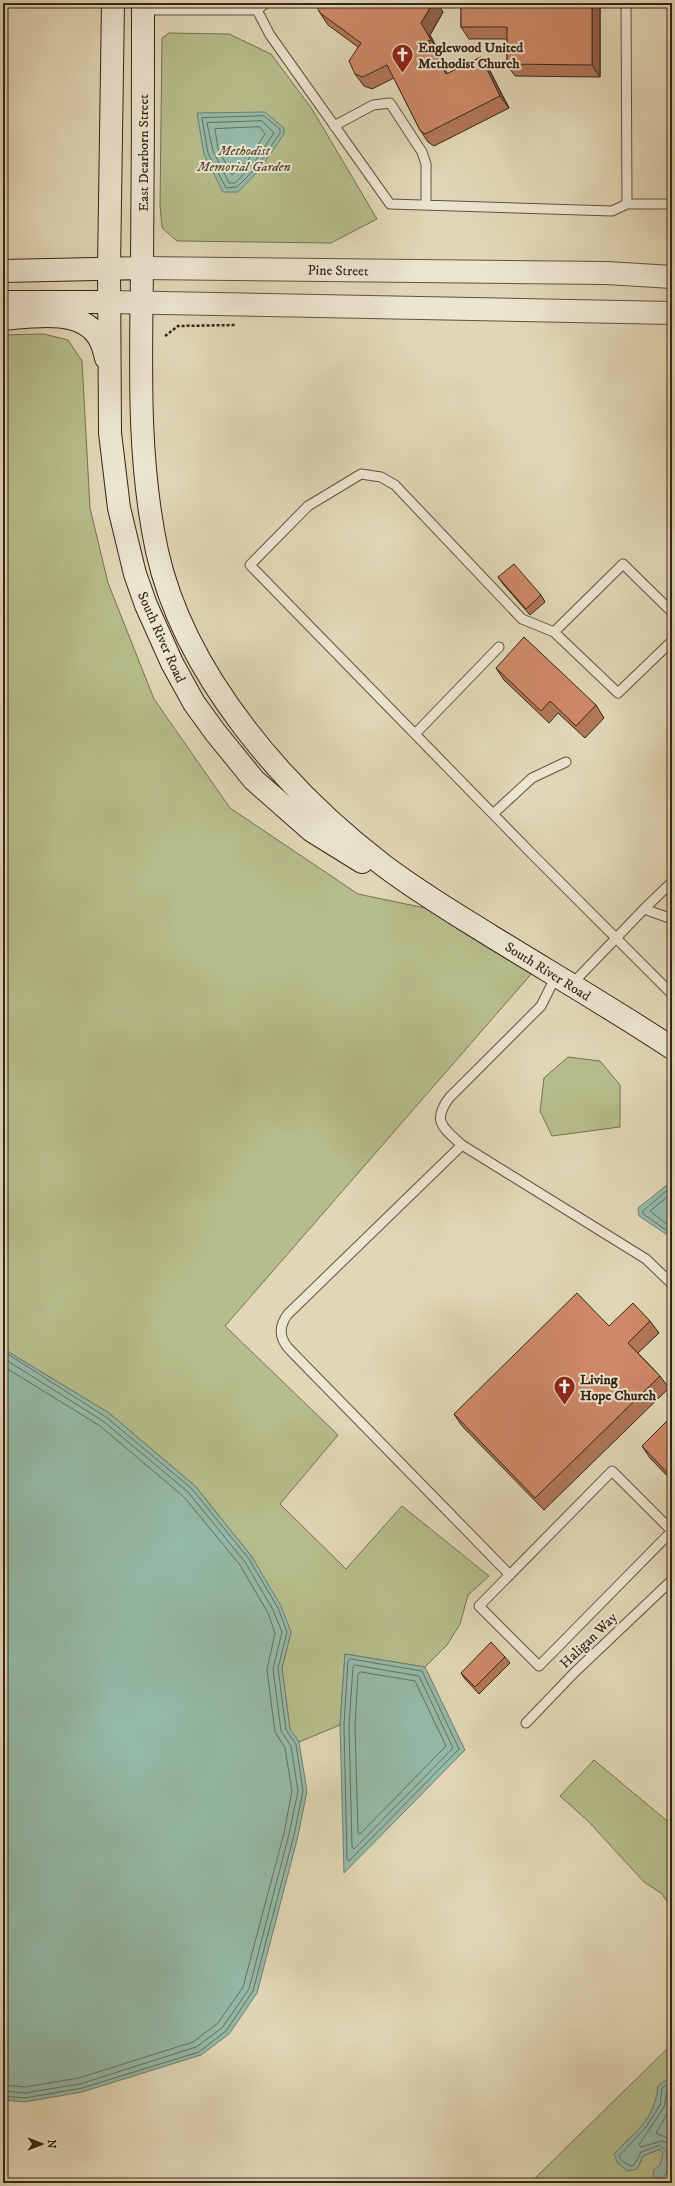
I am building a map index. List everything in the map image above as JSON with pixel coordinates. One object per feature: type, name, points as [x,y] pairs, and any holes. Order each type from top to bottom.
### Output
[{"type":"main road","points":[[109,268],[113,6],[143,6]]},
{"type":"main road","name":"East Dearborn Street","points":[[142,302],[143,6]]},
{"type":"main road","name":"South River Road","points":[[109,268],[112,466],[126,543],[135,574],[159,636],[194,703],[254,780],[312,831],[369,867],[423,894]]},
{"type":"main road","name":"Pine Street","points":[[3,271],[142,268],[607,273],[672,277]]},
{"type":"main road","points":[[3,302],[142,302],[672,312]]},
{"type":"main road","name":"South River Road","points":[[142,302],[142,433],[157,552],[170,594],[186,634],[225,701],[275,766],[327,818],[381,864],[423,894],[672,1048]]},
{"type":"main road","points":[[3,319],[57,317],[75,319],[89,326],[98,335],[103,347],[110,375]]},
{"type":"lane","points":[[143,6],[259,6],[266,3]]},
{"type":"lane","points":[[626,3],[626,204]]},
{"type":"lane","points":[[259,6],[270,35],[390,204],[612,211],[626,204],[672,204]]},
{"type":"lane","points":[[334,126],[374,105],[390,103],[422,152],[426,164],[426,205]]},
{"type":"lane","points":[[672,641],[618,693],[554,632],[522,619],[395,485],[380,477],[361,474],[308,506],[250,565],[493,814],[672,994]]},
{"type":"lane","points":[[554,632],[623,564],[672,612]]},
{"type":"lane","points":[[415,734],[499,647]]},
{"type":"lane","points":[[493,814],[532,778],[566,762]]},
{"type":"lane","points":[[672,882],[616,938],[563,981],[541,1006],[450,1097],[439,1112],[439,1119],[444,1129],[462,1145],[646,1260],[672,1284]]},
{"type":"lane","points":[[644,909],[672,919]]},
{"type":"lane","points":[[462,1145],[288,1314],[282,1323],[281,1334],[284,1343],[291,1351],[510,1575]]},
{"type":"lane","points":[[612,1472],[672,1531],[539,1666],[479,1606],[612,1472]]},
{"type":"lane","name":"Haligan Way","points":[[526,1723],[575,1672],[672,1580]]},
{"type":"green space","name":"Methodist Memorial Garden","points":[[169,33],[229,34],[271,54],[312,109],[377,219],[331,243],[177,241],[162,228],[160,205],[162,38]]},
{"type":"green space","points":[[44,334],[68,340],[82,361],[90,508],[108,583],[154,699],[230,808],[358,894],[430,909],[533,972],[225,1326],[338,1435],[280,1504],[346,1569],[402,1506],[489,1576],[468,1595],[460,1624],[447,1645],[425,1667],[345,1654],[340,1725],[299,1742],[290,1730],[282,1668],[291,1632],[252,1557],[195,1486],[109,1413],[10,1353],[3,1346],[3,335]]},
{"type":"green space","points":[[568,1057],[600,1061],[620,1085],[620,1127],[552,1136],[540,1111],[544,1078]]},
{"type":"green space","points":[[594,1760],[672,1825],[672,1908],[661,1893],[644,1882],[588,1821],[560,1796]]},
{"type":"green space","points":[[672,2044],[672,2076],[658,2086],[655,2102],[644,2124],[626,2141],[637,2169],[643,2156],[660,2149],[664,2154],[660,2165],[669,2167],[672,2163],[672,2183],[530,2183]]},
{"type":"water","points":[[265,112],[284,128],[284,134],[260,169],[238,192],[223,192],[204,154],[197,113]]},
{"type":"water","points":[[672,1181],[672,1238],[639,1216],[638,1208]]},
{"type":"water","points":[[3,1346],[10,1353],[109,1413],[195,1486],[252,1557],[281,1606],[291,1632],[282,1668],[290,1729],[299,1742],[307,1791],[298,1836],[257,1993],[229,2034],[201,2055],[82,2092],[25,2102],[3,2100]]},
{"type":"water","points":[[345,1654],[425,1667],[465,1750],[344,1873],[340,1725]]},
{"type":"water","points":[[672,2076],[672,2163],[663,2178],[653,2177],[654,2170],[660,2165],[663,2154],[660,2149],[643,2156],[637,2169],[628,2171],[618,2164],[614,2154],[637,2131],[649,2116],[656,2098],[658,2086]]},
{"type":"building","name":"Englewood United Methodist Church","points":[[315,3],[433,3],[421,23],[431,40],[428,41],[446,74],[481,57],[500,96],[425,134],[420,130],[387,65],[363,77],[355,74],[349,61],[361,43],[320,13]]},
{"type":"building","points":[[461,3],[592,3],[592,65],[507,64],[507,27],[461,27]]},
{"type":"building","points":[[514,564],[541,595],[526,609],[498,577]]},
{"type":"building","points":[[524,637],[596,705],[576,726],[550,701],[541,711],[496,668]]},
{"type":"building","name":"Living Hope Church","points":[[577,1293],[609,1326],[633,1303],[650,1321],[628,1343],[660,1376],[535,1498],[454,1414]]},
{"type":"building","points":[[672,1416],[672,1478],[642,1446]]},
{"type":"building","points":[[491,1642],[505,1657],[475,1687],[461,1673]]},
{"type":"place","name":"Englewood United Methodist Church","points":[[403,74]]},
{"type":"place","name":"Living Hope Church","points":[[565,1406]]}]
